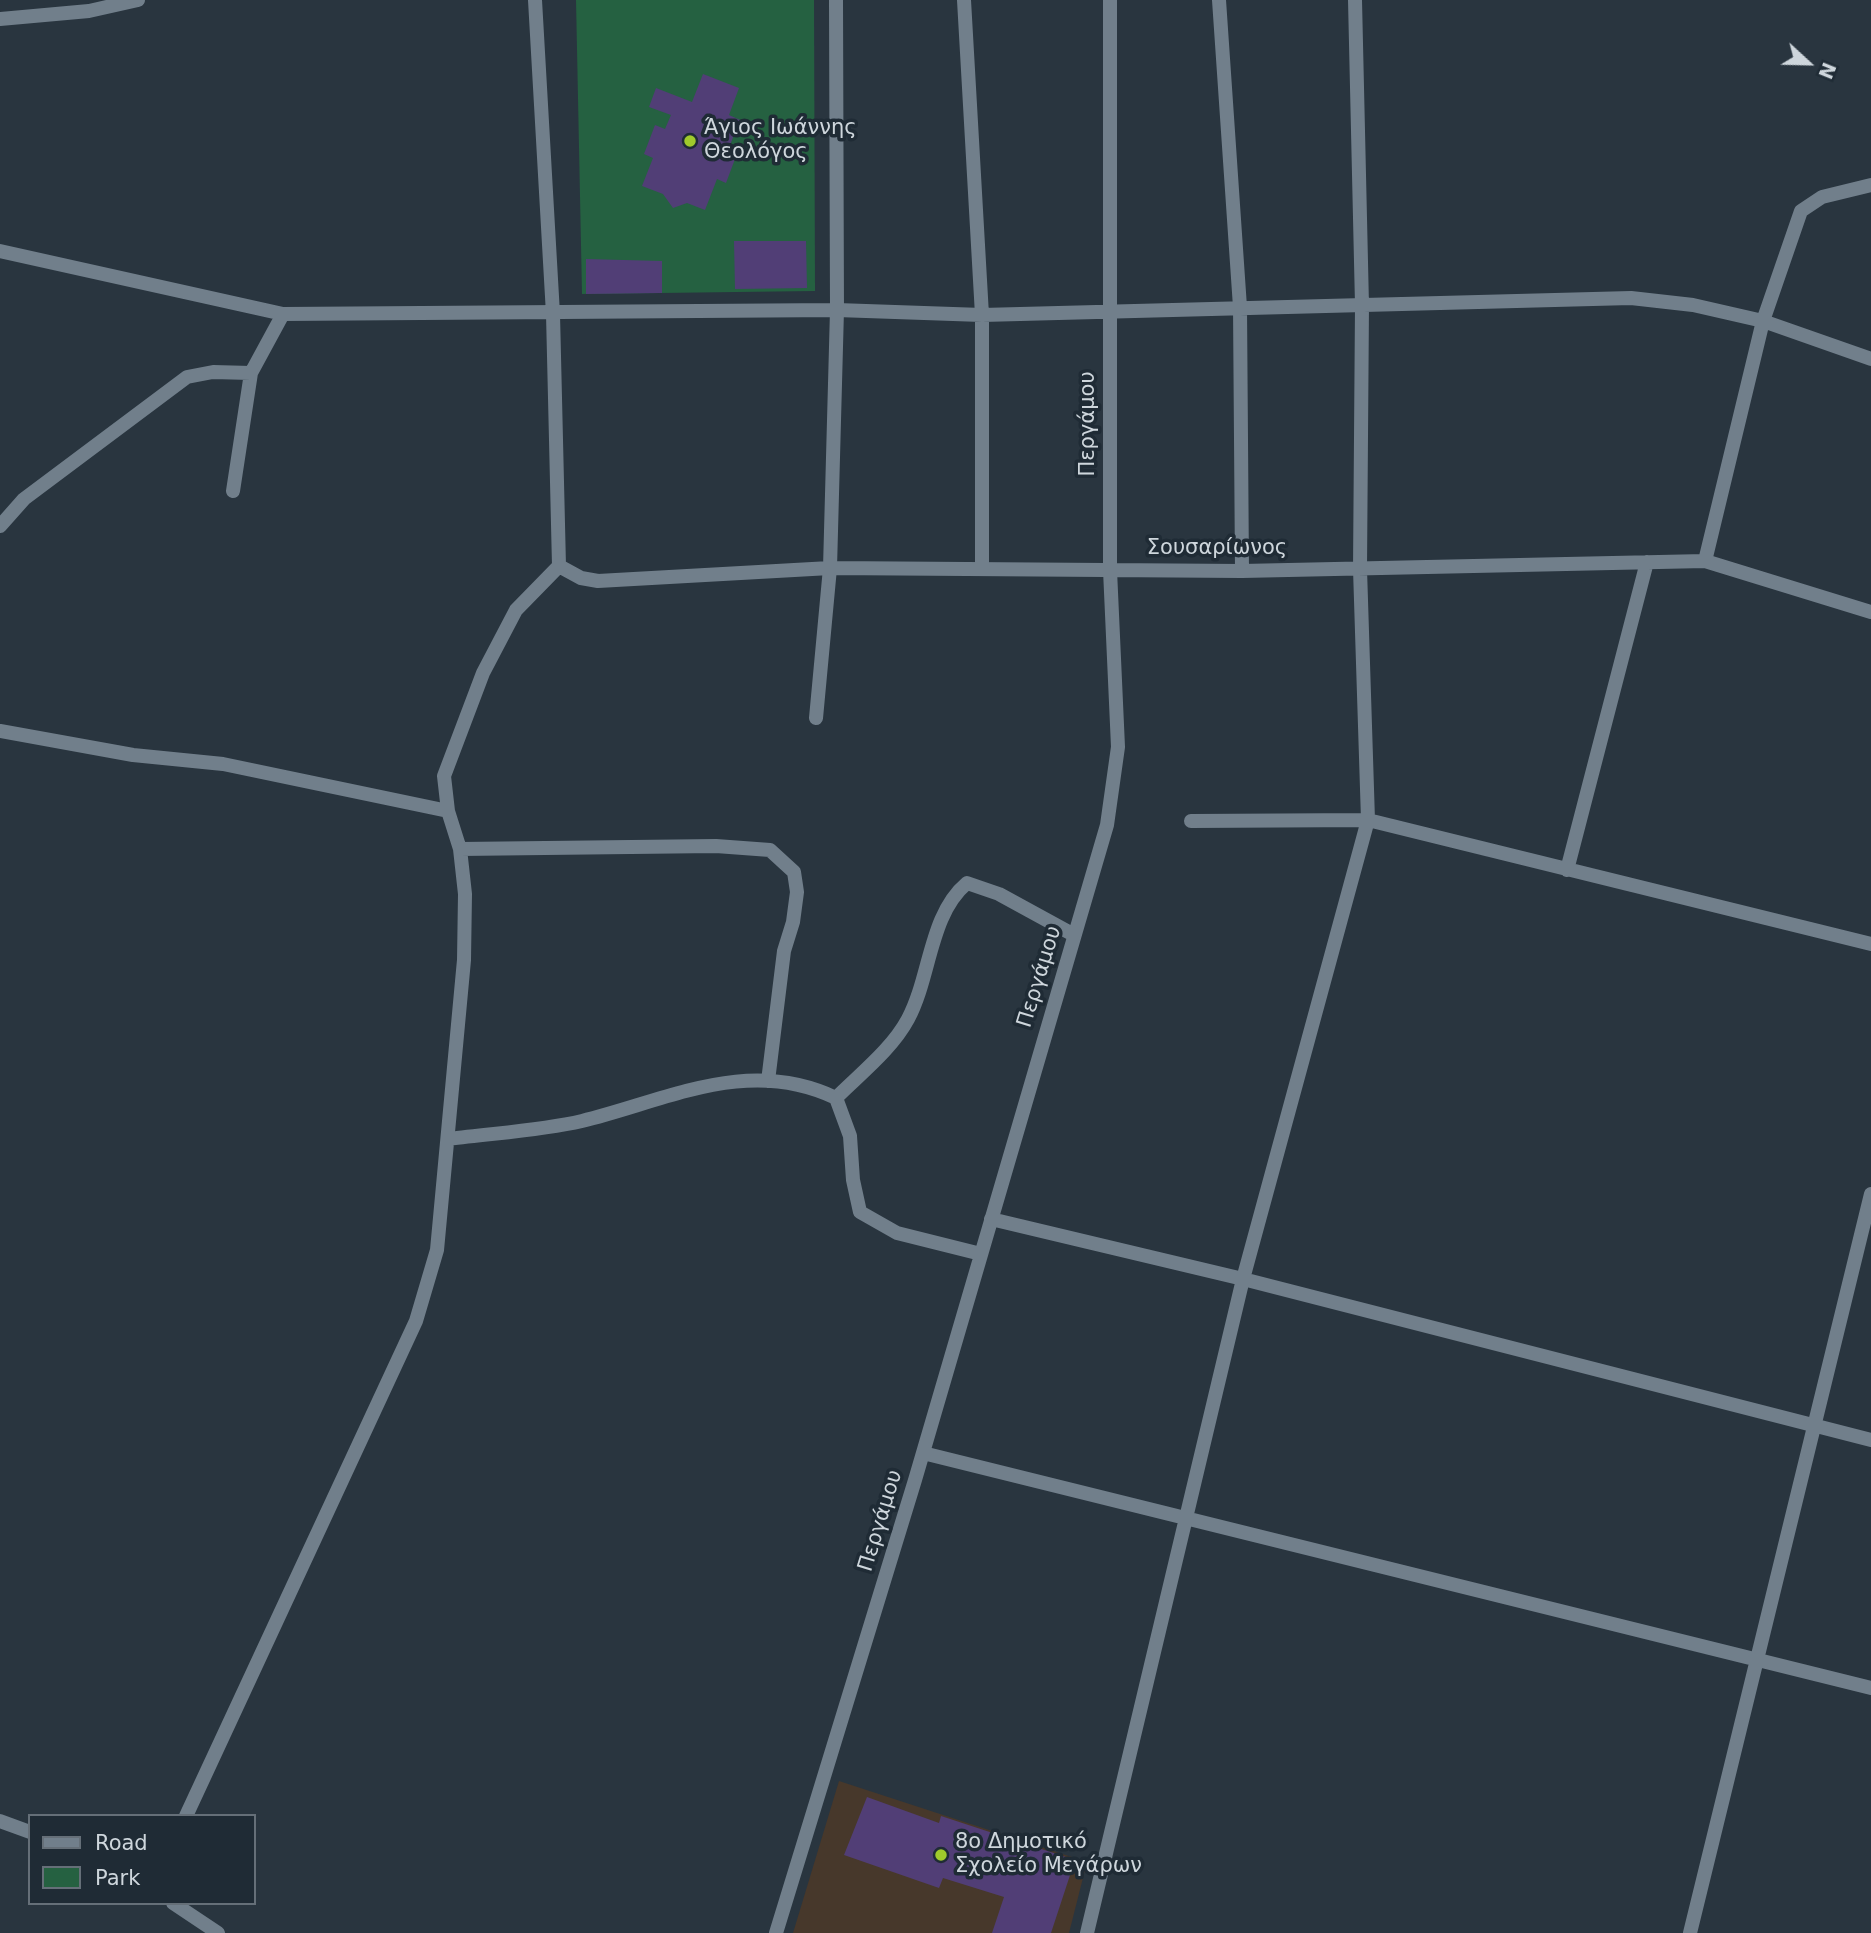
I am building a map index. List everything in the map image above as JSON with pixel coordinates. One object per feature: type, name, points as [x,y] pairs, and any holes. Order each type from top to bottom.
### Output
[{"type":"street","points":[[0,19],[89,11],[138,0]]},
{"type":"street","points":[[187,1814],[426,1296],[437,1250],[464,960],[465,894],[460,849],[448,811],[444,776],[483,673],[516,610],[559,566],[553,314],[535,0]]},
{"type":"street","points":[[816,718],[830,568],[837,310],[836,0]]},
{"type":"street","points":[[964,0],[982,315],[982,569]]},
{"type":"street","name":"Περγάμου","points":[[776,1933],[923,1453],[1107,825],[1118,747],[1110,570],[1110,0]]},
{"type":"street","points":[[1219,0],[1240,307],[1242,571]]},
{"type":"street","points":[[1087,1933],[1243,1279],[1368,820],[1360,569],[1362,305],[1355,0]]},
{"type":"street","points":[[1705,561],[1763,321],[1801,211],[1822,197],[1871,184]]},
{"type":"street","points":[[0,251],[283,314],[837,310],[982,315],[1632,298],[1693,305],[1763,321],[1871,359]]},
{"type":"street","points":[[233,491],[251,373],[283,314]]},
{"type":"street","points":[[0,526],[23,499],[187,377],[213,372],[251,373]]},
{"type":"street","name":"Σουσαρίωνος","points":[[559,566],[581,578],[598,581],[830,568],[1242,571],[1705,561],[1871,612]]},
{"type":"street","points":[[1567,870],[1647,562]]},
{"type":"street","points":[[0,731],[133,755],[223,764],[448,811]]},
{"type":"street","points":[[1191,821],[1368,820],[1871,944]]},
{"type":"street","points":[[460,849],[716,846],[771,850],[794,872],[797,892],[793,922],[784,951],[768,1081]]},
{"type":"street","points":[[836,1098],[907,1022],[920,996],[934,940],[952,896],[967,883],[978,884],[1074,935]]},
{"type":"street","points":[[449,1139],[581,1121],[694,1087],[754,1079],[809,1085],[836,1098],[849,1136],[853,1180],[860,1212],[897,1233],[981,1254]]},
{"type":"street","points":[[1690,1933],[1871,1194]]},
{"type":"street","points":[[991,1219],[1243,1279],[1871,1440]]},
{"type":"street","points":[[923,1453],[1871,1688]]},
{"type":"street","points":[[0,1821],[28,1831]]},
{"type":"street","points":[[176,1905],[218,1933]]},
{"type":"shaded area","name":"8ο Δημοτικό Σχολείο Μεγάρων","points":[[839,1781],[1087,1862],[1069,1933],[793,1933]]},
{"type":"green space","points":[[576,0],[814,0],[815,291],[582,294]]},
{"type":"building","name":"Άγιος Ιωάννης Θεολόγος","points":[[703,74],[739,88],[729,115],[740,120],[726,155],[735,159],[726,183],[717,179],[705,210],[687,203],[673,208],[663,194],[642,186],[653,158],[644,154],[655,125],[665,129],[671,115],[649,107],[656,88],[692,102]]},
{"type":"building","points":[[734,241],[806,241],[807,288],[735,289]]},
{"type":"building","points":[[586,259],[662,261],[662,293],[586,294]]},
{"type":"building","points":[[867,1797],[939,1823],[941,1816],[1075,1860],[1051,1933],[992,1933],[1004,1897],[943,1878],[939,1888],[844,1855]]},
{"type":"place","name":"Άγιος Ιωάννης Θεολόγος","points":[[690,141]]},
{"type":"place","name":"8ο Δημοτικό Σχολείο Μεγάρων","points":[[941,1855]]}]
